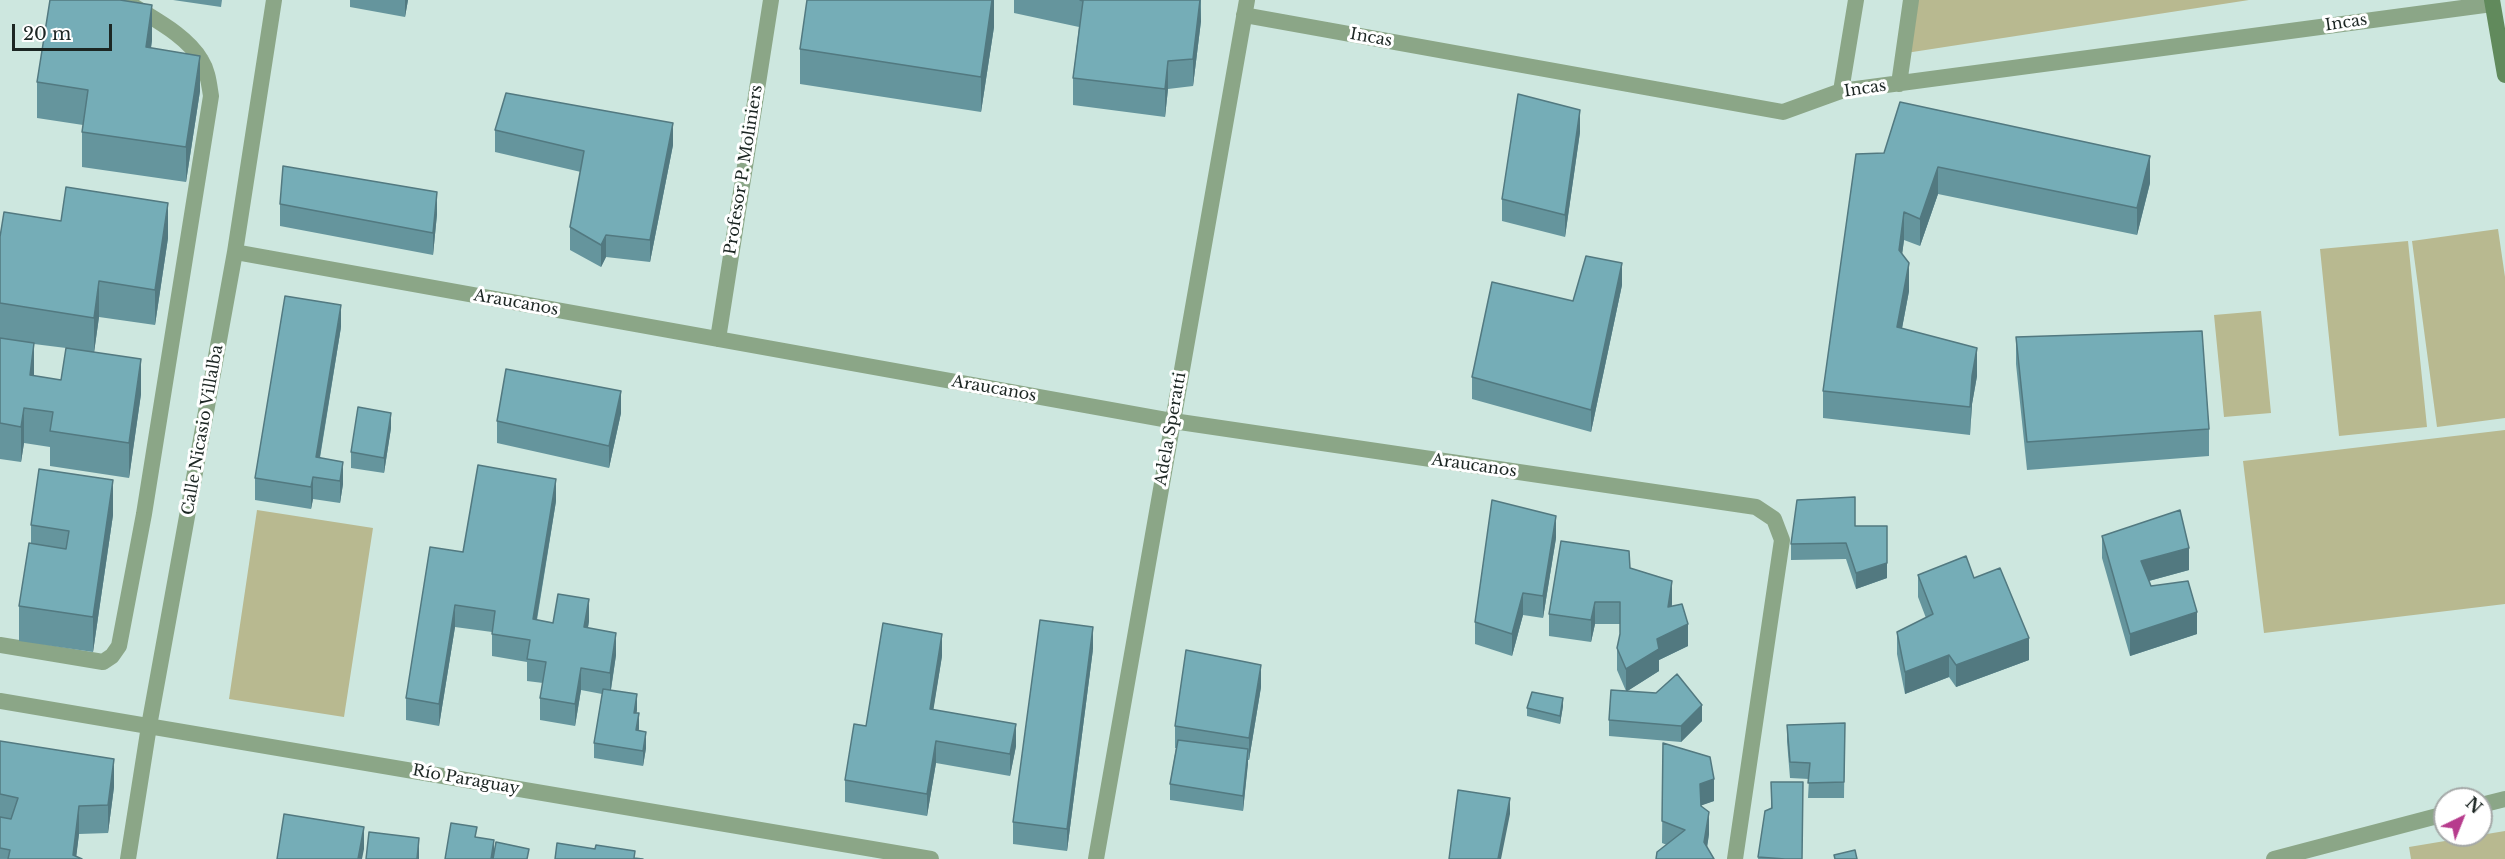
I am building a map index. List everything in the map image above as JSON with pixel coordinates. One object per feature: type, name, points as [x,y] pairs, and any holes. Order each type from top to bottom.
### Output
[{"type":"main road","points":[[2492,2],[2505,75]]},
{"type":"street","points":[[0,645],[103,662],[112,656],[119,646],[146,502],[211,96],[208,76],[201,60],[185,41],[124,0]]},
{"type":"street","name":"Calle Nicasio Villalba","points":[[128,859],[149,726],[235,252],[274,0]]},
{"type":"street","name":"Profesor P. Moliniers","points":[[718,339],[771,0]]},
{"type":"street","points":[[1841,91],[1856,0]]},
{"type":"street","points":[[1899,84],[1911,0]]},
{"type":"street","name":"Incas","points":[[1246,7],[1783,112],[1841,91],[2492,2]]},
{"type":"street","name":"Adela Speratti","points":[[1096,859],[1246,7]]},
{"type":"street","name":"Araucanos","points":[[235,252],[1173,421],[1756,507],[1774,519],[1782,540],[1735,859]]},
{"type":"street","name":"Río Paraguay","points":[[0,701],[931,859]]},
{"type":"street","points":[[2274,859],[2433,817]]},
{"type":"green space","points":[[1907,0],[2249,0],[1906,53]]},
{"type":"green space","points":[[2498,229],[2505,277],[2505,418],[2437,427],[2412,241]]},
{"type":"green space","points":[[2408,241],[2427,427],[2339,436],[2320,249]]},
{"type":"green space","points":[[2261,311],[2271,413],[2224,417],[2214,315]]},
{"type":"green space","points":[[2505,430],[2505,604],[2264,633],[2243,461]]},
{"type":"green space","points":[[257,510],[373,528],[344,717],[229,699]]},
{"type":"green space","points":[[2505,831],[2505,859],[2411,859],[2409,847],[2433,843],[2433,847],[2493,847],[2493,833]]},
{"type":"building","points":[[50,0],[120,0],[152,5],[146,47],[200,56],[186,147],[82,132],[88,90],[37,82]]},
{"type":"building","points":[[807,0],[992,0],[981,77],[800,49]]},
{"type":"building","points":[[1080,0],[1200,0],[1193,59],[1168,61],[1165,89],[1073,78],[1083,1]]},
{"type":"building","points":[[506,93],[673,123],[650,240],[606,235],[601,245],[570,227],[584,151],[495,130]]},
{"type":"building","points":[[1518,94],[1580,110],[1565,215],[1502,199]]},
{"type":"building","points":[[1900,102],[2150,156],[2137,208],[1938,167],[1920,219],[1904,212],[1899,250],[1909,263],[1897,327],[1977,348],[1970,407],[1823,391],[1856,154],[1884,153]]},
{"type":"building","points":[[283,166],[437,192],[433,233],[280,204]]},
{"type":"building","points":[[66,187],[168,203],[155,290],[99,281],[94,318],[0,303],[0,237],[4,212],[61,221]]},
{"type":"building","points":[[1586,256],[1622,263],[1591,410],[1472,377],[1492,282],[1573,301]]},
{"type":"building","points":[[285,296],[341,305],[316,457],[343,462],[340,481],[313,477],[311,487],[255,478]]},
{"type":"building","points":[[2202,331],[2209,429],[2027,442],[2016,337]]},
{"type":"building","points":[[0,338],[34,343],[30,375],[61,380],[66,348],[141,359],[129,443],[50,431],[53,412],[24,408],[21,427],[0,423]]},
{"type":"building","points":[[506,369],[621,391],[609,446],[497,421]]},
{"type":"building","points":[[358,407],[391,413],[384,458],[351,452]]},
{"type":"building","points":[[478,465],[556,479],[533,619],[553,623],[558,594],[589,599],[584,627],[616,633],[610,673],[581,668],[575,704],[540,698],[546,662],[527,659],[530,640],[492,634],[495,611],[455,605],[439,704],[406,698],[430,547],[463,552]]},
{"type":"building","points":[[39,469],[113,480],[93,617],[19,606],[29,543],[66,549],[69,531],[31,525]]},
{"type":"building","points":[[1855,497],[1855,526],[1887,526],[1887,563],[1856,573],[1846,543],[1791,544],[1797,500]]},
{"type":"building","points":[[1492,500],[1556,516],[1543,596],[1523,593],[1512,634],[1475,622]]},
{"type":"building","points":[[2180,510],[2189,548],[2141,561],[2151,586],[2188,581],[2197,612],[2130,634],[2102,536]]},
{"type":"building","points":[[1561,541],[1629,551],[1630,568],[1672,581],[1668,607],[1682,604],[1688,624],[1657,639],[1659,649],[1626,669],[1617,648],[1620,634],[1620,602],[1595,602],[1591,620],[1549,614]]},
{"type":"building","points":[[1966,556],[1974,578],[2000,568],[2029,638],[1956,665],[1949,655],[1905,672],[1897,632],[1933,614],[1918,575]]},
{"type":"building","points":[[1040,620],[1093,627],[1067,829],[1013,822]]},
{"type":"building","points":[[883,623],[942,634],[930,709],[1016,724],[1010,754],[936,741],[927,794],[845,780],[854,724],[866,726]]},
{"type":"building","points":[[1186,650],[1261,665],[1249,738],[1175,726]]},
{"type":"building","points":[[1677,674],[1702,705],[1681,726],[1609,720],[1611,690],[1656,693]]},
{"type":"building","points":[[603,689],[637,694],[634,713],[639,713],[636,730],[646,732],[643,751],[594,743]]},
{"type":"building","points":[[1532,692],[1563,698],[1560,716],[1527,708]]},
{"type":"building","points":[[1845,723],[1844,782],[1808,783],[1810,763],[1790,762],[1787,725]]},
{"type":"building","points":[[1178,740],[1248,749],[1243,796],[1170,784]]},
{"type":"building","points":[[0,741],[114,759],[108,805],[79,806],[73,855],[82,859],[8,859],[10,850],[0,848],[0,817],[11,819],[18,798],[0,794]]},
{"type":"building","points":[[1663,743],[1710,757],[1714,779],[1700,784],[1701,806],[1709,812],[1704,842],[1714,859],[1656,859],[1657,852],[1685,830],[1662,821]]},
{"type":"building","points":[[1771,782],[1803,782],[1802,859],[1758,857],[1765,811],[1772,808]]},
{"type":"building","points":[[1458,790],[1510,798],[1498,859],[1449,859]]},
{"type":"building","points":[[284,814],[364,827],[358,859],[277,859]]},
{"type":"building","points":[[451,823],[477,827],[475,837],[494,840],[491,859],[445,859]]},
{"type":"building","points":[[369,832],[419,838],[417,859],[366,859]]},
{"type":"building","points":[[496,842],[529,849],[527,859],[493,859]]},
{"type":"building","points":[[557,843],[595,849],[596,845],[635,851],[634,858],[643,859],[555,859]]},
{"type":"building","points":[[1855,850],[1857,859],[1835,859],[1834,855]]}]
